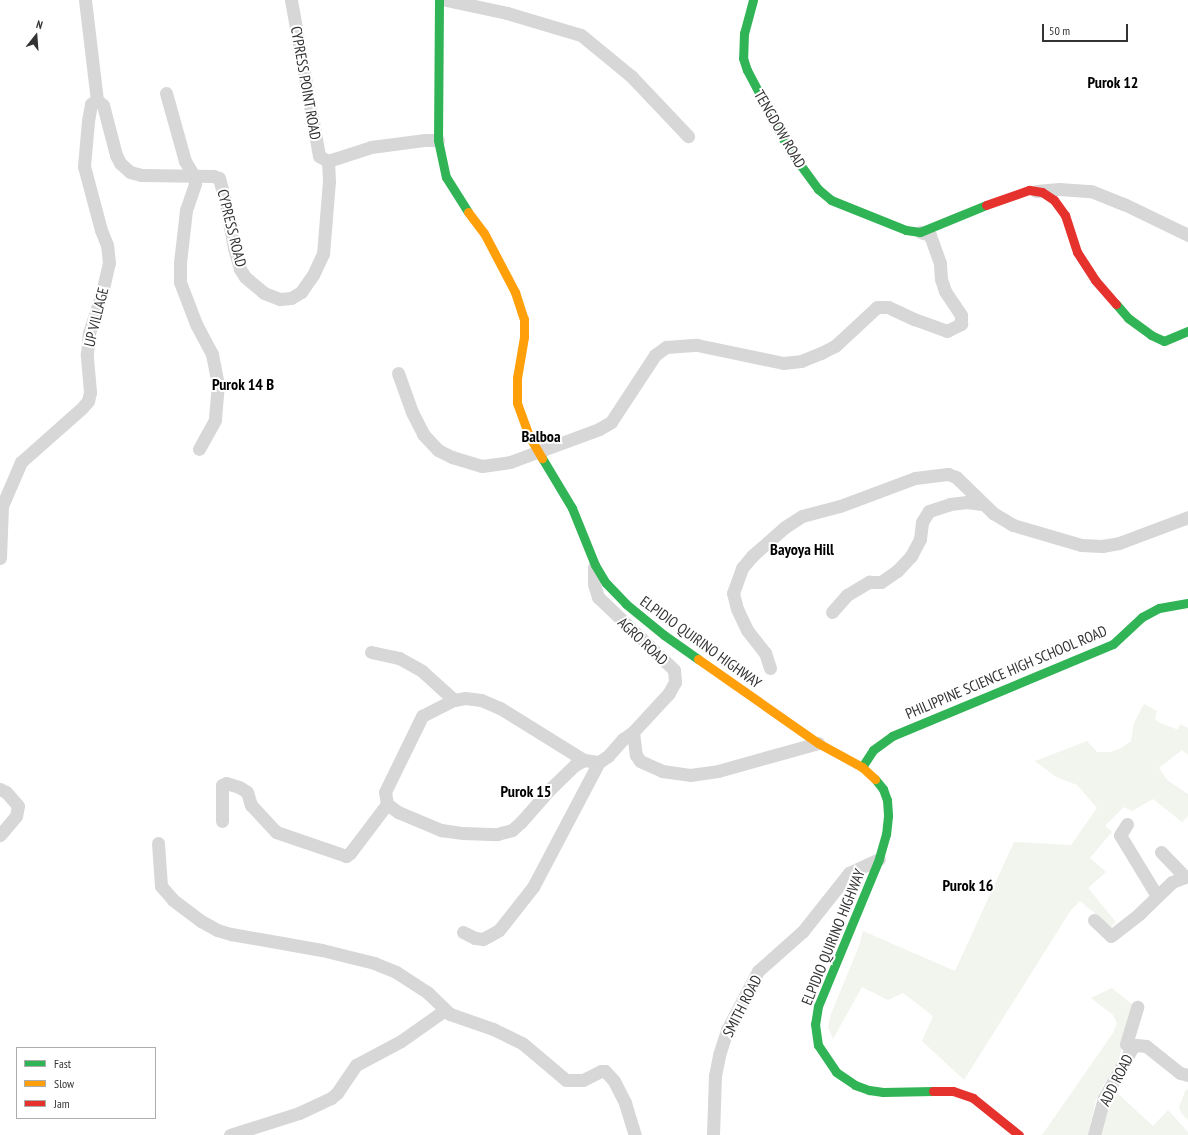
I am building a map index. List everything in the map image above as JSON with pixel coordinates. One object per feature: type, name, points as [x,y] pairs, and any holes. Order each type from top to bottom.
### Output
[{"type":"main road","name":"ELPIDIO QUIRINO HIGHWAY","points":[[438,0],[438,140],[446,177],[458,198],[484,233],[515,292],[524,319],[524,337],[517,378],[517,403],[528,434],[572,508],[595,565],[606,583],[626,604],[664,635],[818,742],[862,767],[879,783],[887,800],[888,824],[879,859],[818,1006],[815,1024],[818,1045],[836,1072],[854,1085],[883,1092],[953,1090],[973,1098],[1019,1135]]},
{"type":"main road","name":"TENGDOW ROAD","points":[[753,0],[744,33],[743,58],[752,80],[788,148],[799,164],[818,189],[831,200],[906,230],[920,232]]},
{"type":"main road","points":[[920,232],[1022,191],[1036,191],[1048,194],[1065,215],[1077,252],[1100,288],[1128,318],[1160,340],[1168,340],[1188,331]]},
{"type":"main road","name":"PHILIPPINE SCIENCE HIGH SCHOOL ROAD","points":[[862,767],[873,750],[892,736],[1113,644],[1142,617],[1159,608],[1188,603]]},
{"type":"street","name":"CYPRESS ROAD","points":[[85,0],[98,100],[103,105],[116,155],[124,168],[141,175],[217,177],[221,182],[234,248],[240,269],[245,277],[264,293],[274,297],[291,298],[301,292],[313,275],[323,254],[329,182],[328,160]]},
{"type":"street","name":"CYPRESS POINT ROAD","points":[[291,0],[319,156],[328,160]]},
{"type":"street","points":[[446,0],[507,13],[581,35],[631,76],[688,136]]},
{"type":"street","points":[[166,92],[185,161],[194,176],[193,194],[186,210],[183,229],[180,282],[192,317],[212,354],[218,384],[215,420],[199,449]]},
{"type":"street","name":"UP VILLAGE","points":[[1,506],[21,462],[81,409],[88,401],[90,392],[86,354],[89,333],[101,297],[109,263],[107,246],[101,230],[84,166],[91,104],[98,100]]},
{"type":"street","points":[[328,160],[370,147],[424,140],[438,140]]},
{"type":"street","points":[[1036,191],[1059,189],[1091,191],[1124,204],[1188,235]]},
{"type":"street","points":[[398,373],[412,412],[423,434],[438,450],[452,457],[482,466],[510,462],[599,429],[611,422],[655,355],[666,347],[685,345],[697,346],[784,363],[801,361],[835,346],[877,307],[888,307],[914,320],[947,331],[961,324],[961,315],[945,291],[941,279],[940,263],[930,235],[920,232]]},
{"type":"street","points":[[770,668],[765,653],[747,630],[737,609],[733,593],[742,568],[752,556],[785,527],[802,516],[840,506],[915,478],[948,474],[956,477],[982,504],[993,513],[1013,525],[1081,545],[1102,546],[1119,542],[1188,517]]},
{"type":"street","points":[[832,612],[847,595],[869,582],[880,582],[897,571],[911,556],[920,539],[922,522],[929,511],[962,502],[982,504]]},
{"type":"street","points":[[0,558],[1,506]]},
{"type":"street","name":"AGRO ROAD","points":[[595,565],[594,584],[598,597],[674,670],[675,682],[669,693],[633,732],[623,739],[608,756],[599,762]]},
{"type":"street","points":[[370,652],[400,658],[422,671],[454,700]]},
{"type":"street","points":[[222,821],[222,785],[226,783],[239,787],[247,792],[251,805],[276,832],[346,856],[350,854],[386,804],[386,792],[422,716],[454,700],[465,698],[481,700],[500,708],[584,760],[599,762],[533,887],[504,924],[499,930],[483,939],[474,938],[463,932]]},
{"type":"street","points":[[633,732],[636,755],[640,761],[662,771],[690,775],[718,772],[818,742]]},
{"type":"street","points":[[386,804],[398,812],[441,830],[463,833],[497,834],[512,830],[574,765],[584,760]]},
{"type":"street","points":[[0,789],[6,792],[18,806],[16,816],[0,834]]},
{"type":"street","points":[[1127,824],[1120,835],[1157,896]]},
{"type":"street","points":[[158,843],[161,886],[173,900],[201,921],[217,930],[231,934],[322,950],[374,964],[396,972],[416,984],[437,1000],[445,1010],[461,1019],[493,1029],[522,1043],[566,1080],[583,1080],[601,1071],[605,1071],[614,1081],[625,1102],[635,1135]]},
{"type":"street","points":[[1094,920],[1111,936],[1139,914],[1172,882],[1186,876],[1161,852]]},
{"type":"street","name":"SMITH ROAD","points":[[713,1135],[714,1090],[719,1055],[727,1030],[758,972],[803,931],[849,873],[879,859]]},
{"type":"street","name":"ADD ROAD","points":[[1132,1048],[1126,1044],[1137,1007]]},
{"type":"street","points":[[230,1135],[299,1113],[331,1098],[337,1093],[356,1065],[401,1041],[445,1010]]},
{"type":"street","name":"ADD ROAD","points":[[1094,1135],[1104,1098],[1132,1048],[1140,1044],[1146,1046],[1180,1073],[1188,1074]]},
{"type":"shaded area","points":[[1144,704],[1157,711],[1155,719],[1160,723],[1176,729],[1178,729],[1180,724],[1188,728],[1188,755],[1182,750],[1159,768],[1167,780],[1188,794],[1188,816],[1182,822],[1153,799],[1132,811],[1124,807],[1105,826],[1112,832],[1090,858],[1106,872],[1088,888],[1116,922],[1111,927],[1080,901],[1071,910],[964,1080],[922,1041],[933,1016],[903,993],[888,1000],[862,987],[833,1039],[828,1027],[831,1014],[859,946],[863,931],[955,971],[1014,842],[1071,845],[1097,808],[1077,785],[1056,777],[1035,761],[1087,741],[1097,752],[1111,752],[1121,748],[1131,741],[1134,723]]},
{"type":"shaded area","points":[[1112,988],[1134,1006],[1118,1062],[1096,1100],[1088,1135],[1042,1135],[1113,1033],[1117,1023],[1113,1015],[1091,998]]},
{"type":"shaded area","points":[[1186,1089],[1188,1090],[1188,1120],[1181,1113],[1179,1107]]},
{"type":"shaded area","points":[[1115,1091],[1153,1126],[1168,1110],[1188,1132],[1188,1135],[1100,1135],[1107,1105]]},
{"type":"traffic: fast","points":[[439,0],[438,140],[446,177],[468,212]]},
{"type":"traffic: fast","points":[[753,0],[744,33],[743,58],[747,70],[788,148],[818,189],[831,200],[906,230],[920,232],[986,205]]},
{"type":"traffic: fast","points":[[1116,304],[1128,318],[1151,335],[1164,341],[1188,331]]},
{"type":"traffic: fast","points":[[542,458],[572,508],[595,565],[606,583],[626,604],[664,635],[698,659]]},
{"type":"traffic: fast","points":[[862,767],[873,750],[892,736],[1113,644],[1142,617],[1159,608],[1188,603]]},
{"type":"traffic: fast","points":[[875,779],[883,789],[887,800],[888,816],[886,834],[879,859],[818,1006],[815,1024],[818,1045],[836,1072],[855,1085],[869,1090],[883,1092],[933,1091]]},
{"type":"traffic: slow","points":[[468,212],[484,233],[515,292],[524,319],[524,337],[517,378],[517,403],[528,434],[542,458]]},
{"type":"traffic: slow","points":[[698,659],[818,743],[862,767],[875,779]]},
{"type":"traffic: jam","points":[[986,205],[1029,190],[1042,192],[1054,200],[1065,215],[1077,252],[1095,280],[1116,304]]},
{"type":"traffic: jam","points":[[933,1091],[953,1091],[973,1098],[1019,1135]]},
{"type":"district","name":"Purok 12","points":[[1113,82]]},
{"type":"district","name":"Purok 14 B","points":[[243,384]]},
{"type":"district","name":"Balboa","points":[[541,436]]},
{"type":"district","name":"Bayoya Hill","points":[[802,549]]},
{"type":"district","name":"Purok 15","points":[[526,791]]},
{"type":"district","name":"Purok 16","points":[[968,885]]}]
